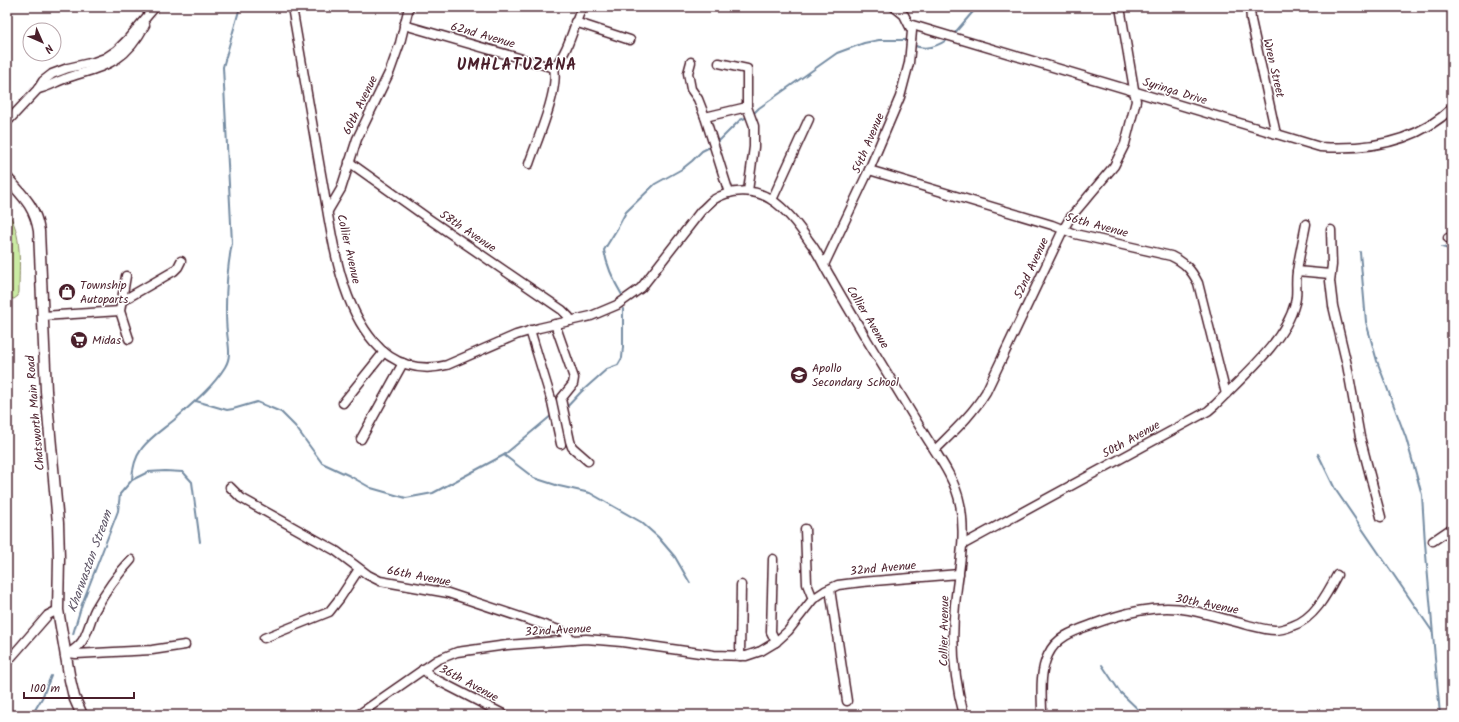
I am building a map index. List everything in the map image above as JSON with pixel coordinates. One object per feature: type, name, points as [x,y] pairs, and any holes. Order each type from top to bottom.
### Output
[{"type":"street","name":"Collier Avenue","points":[[292,7],[340,275],[348,298],[365,330],[384,352],[403,363],[420,368],[436,368],[447,365],[530,330],[591,316],[605,311],[634,294],[648,279],[701,211],[712,201],[729,193],[748,191],[757,193],[772,200],[784,210],[818,254],[870,345],[951,478],[956,490],[963,523],[964,544],[955,606],[954,657],[958,691],[964,715]]},
{"type":"street","name":"60th Avenue","points":[[328,211],[341,189],[357,139],[390,71],[400,43],[409,7]]},
{"type":"street","points":[[529,164],[552,96],[556,76],[554,68],[562,59],[567,49],[582,7]]},
{"type":"street","points":[[894,7],[904,15],[909,24]]},
{"type":"street","name":"52nd Avenue","points":[[934,450],[974,411],[986,392],[1063,230],[1070,218],[1114,166],[1122,153],[1136,101],[1120,7]]},
{"type":"street","name":"Wren Street","points":[[1250,7],[1251,20],[1276,134]]},
{"type":"street","points":[[7,122],[38,89],[108,64],[138,36],[153,9]]},
{"type":"street","points":[[576,22],[630,40]]},
{"type":"street","name":"Syringa Drive","points":[[909,24],[1320,147],[1364,147],[1388,143],[1417,132],[1432,124],[1452,108]]},
{"type":"street","name":"54th Avenue","points":[[824,265],[869,170],[900,97],[911,51],[912,31],[909,24]]},
{"type":"street","name":"62nd Avenue","points":[[404,25],[554,68]]},
{"type":"street","points":[[691,62],[688,73],[691,89],[698,99],[705,117],[729,193]]},
{"type":"street","points":[[719,63],[747,69],[747,107],[754,126],[754,146],[748,191]]},
{"type":"street","points":[[705,117],[747,107]]},
{"type":"street","points":[[772,200],[809,119]]},
{"type":"street","name":"58th Avenue","points":[[349,162],[562,310],[569,317],[570,321]]},
{"type":"street","name":"56th Avenue","points":[[869,170],[1052,225],[1075,234],[1171,256],[1182,261],[1190,268],[1203,297],[1226,394]]},
{"type":"street","name":"Chatsworth Main Road","points":[[7,178],[29,203],[37,219],[46,391],[58,523],[58,610],[74,697],[82,715]]},
{"type":"street","name":"50th Avenue","points":[[964,544],[1208,411],[1264,356],[1286,325],[1296,301],[1297,271],[1306,224]]},
{"type":"street","points":[[1331,230],[1332,265],[1330,281],[1333,306],[1347,365],[1354,406],[1381,517]]},
{"type":"street","points":[[122,301],[174,271],[181,261]]},
{"type":"street","points":[[1297,271],[1330,274]]},
{"type":"street","points":[[126,276],[120,311],[129,339]]},
{"type":"street","points":[[42,316],[120,311]]},
{"type":"street","points":[[555,324],[574,378],[573,384],[562,396],[562,404],[570,441],[572,447],[588,461]]},
{"type":"street","points":[[530,330],[554,413],[561,444]]},
{"type":"street","points":[[343,403],[384,352]]},
{"type":"street","points":[[361,439],[403,363]]},
{"type":"street","name":"66th Avenue","points":[[230,487],[241,498],[336,551],[360,569],[380,581],[448,593],[562,630],[573,640]]},
{"type":"street","points":[[1433,541],[1452,528]]},
{"type":"street","points":[[805,529],[807,584],[814,599]]},
{"type":"street","points":[[773,559],[771,632],[776,642]]},
{"type":"street","points":[[67,654],[83,640],[95,611],[117,574],[132,560]]},
{"type":"street","points":[[264,638],[329,612],[360,569]]},
{"type":"street","name":"32nd Avenue","points":[[358,715],[437,660],[457,652],[481,648],[595,639],[685,652],[740,656],[761,651],[776,642],[788,631],[814,599],[830,589],[847,583],[959,574]]},
{"type":"street","name":"30th Avenue","points":[[1042,715],[1042,686],[1045,664],[1048,655],[1056,644],[1071,632],[1126,613],[1160,608],[1189,610],[1256,627],[1275,630],[1287,628],[1300,623],[1313,612],[1321,602],[1337,575]]},
{"type":"street","points":[[740,656],[741,585]]},
{"type":"street","points":[[830,589],[847,701]]},
{"type":"street","points":[[7,662],[48,615],[58,610]]},
{"type":"street","points":[[67,654],[152,650],[185,645]]},
{"type":"street","name":"36th Avenue","points":[[423,669],[433,678],[505,715]]},
{"type":"green space","points":[[7,211],[16,229],[19,250],[19,292],[18,296],[14,299],[7,298]]},
{"type":"waterway","points":[[132,480],[136,459],[145,444],[208,389],[220,375],[228,359],[229,350],[226,326],[226,299],[228,267],[232,243],[223,67],[240,7]]},
{"type":"waterway","points":[[953,35],[977,7]]},
{"type":"waterway","points":[[913,45],[927,48],[940,44],[948,39]]},
{"type":"waterway","points":[[753,114],[759,108],[837,53],[864,43],[879,40],[908,41]]},
{"type":"waterway","points":[[716,144],[740,120],[748,117]]},
{"type":"waterway","points":[[622,295],[611,273],[604,250],[626,212],[655,184],[682,169],[702,151],[712,146]]},
{"type":"waterway","points":[[1442,247],[1452,250]]},
{"type":"waterway","points":[[1360,252],[1366,322],[1377,361],[1406,438],[1422,495],[1440,715]]},
{"type":"waterway","points":[[565,409],[581,392],[607,369],[618,365],[622,358],[623,347],[623,309]]},
{"type":"waterway","points":[[196,401],[227,410],[257,402],[281,412],[295,426],[322,463],[371,488],[406,498],[433,493],[504,455],[552,415]]},
{"type":"waterway","points":[[1318,454],[1335,489],[1432,631]]},
{"type":"waterway","points":[[504,455],[534,478],[559,486],[590,493],[641,522],[658,537],[675,557],[690,583]]},
{"type":"waterway","name":"Kharwastan Stream","points":[[73,634],[82,604],[118,511],[120,494],[132,480],[148,472],[183,472],[192,482],[200,542]]},
{"type":"waterway","points":[[1102,665],[1120,692],[1144,715]]},
{"type":"waterway","name":"Kharwastan Stream","points":[[32,715],[42,698],[51,676]]},
{"type":"place","name":"Township Autoparts","points":[[67,292]]},
{"type":"place","name":"Midas","points":[[79,340]]},
{"type":"place","name":"Apollo Secondary School","points":[[799,375]]},
{"type":"district","name":"UMHLATUZANA","points":[[517,64]]}]
